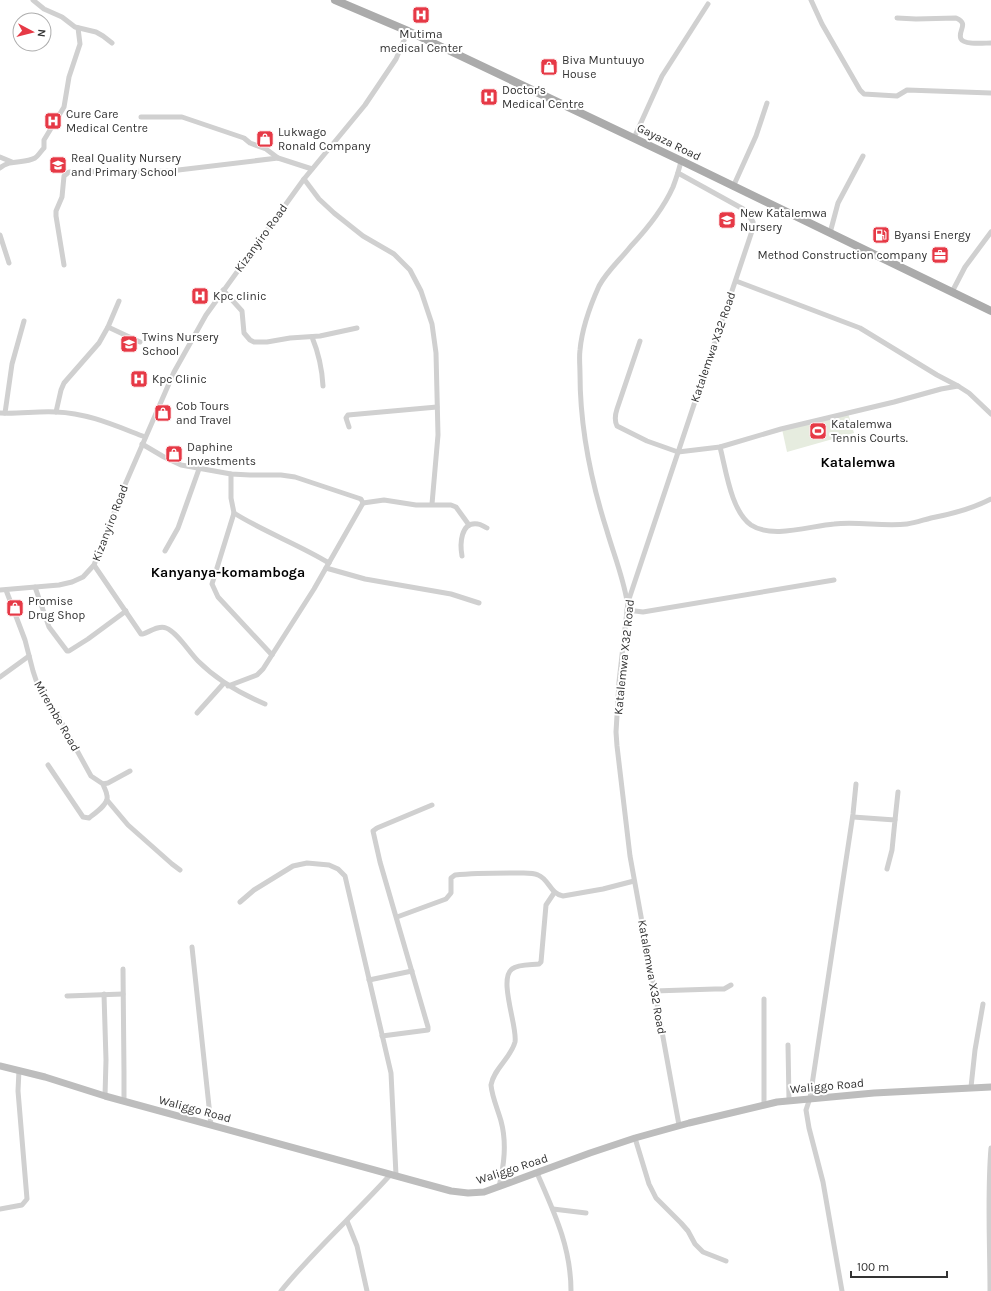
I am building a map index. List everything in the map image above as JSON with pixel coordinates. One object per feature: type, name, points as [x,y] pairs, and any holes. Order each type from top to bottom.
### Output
[{"type":"main road","name":"Gayaza Road","points":[[335,0],[408,31],[991,310]]},
{"type":"street","points":[[33,0],[44,9],[62,18],[71,25],[96,32],[112,43]]},
{"type":"street","points":[[811,0],[822,24],[860,90],[864,94],[897,96],[907,90],[991,93]]},
{"type":"street","points":[[634,138],[662,76],[708,4]]},
{"type":"street","points":[[897,18],[956,18],[963,24],[960,37],[962,41],[966,43],[991,43]]},
{"type":"street","points":[[0,168],[3,165],[12,162],[35,158],[44,148],[44,140],[64,106],[69,76],[80,44],[78,28]]},
{"type":"street","name":"Kizanyiro Road","points":[[3,590],[59,585],[72,582],[83,577],[94,565],[142,444],[174,372],[206,314],[304,179],[366,105],[396,59],[408,31]]},
{"type":"street","points":[[733,187],[756,136],[767,103]]},
{"type":"street","points":[[141,117],[182,117],[244,138],[250,143],[266,149],[278,158],[312,169]]},
{"type":"street","points":[[830,233],[838,203],[863,156]]},
{"type":"street","points":[[0,157],[12,162]]},
{"type":"street","points":[[64,265],[59,242],[56,211],[62,197],[64,176],[69,172],[170,171],[278,158]]},
{"type":"street","points":[[628,602],[607,532],[586,445],[581,413],[580,350],[588,314],[602,282],[614,265],[631,247],[651,221],[673,188],[681,161]]},
{"type":"street","name":"Katalemwa X32 Road","points":[[678,173],[745,210],[753,222],[752,236],[628,602],[620,682],[616,732],[634,881],[679,1125]]},
{"type":"street","points":[[304,179],[319,199],[334,213],[363,236],[394,254],[410,270],[421,291],[432,324],[436,353],[437,452],[432,504]]},
{"type":"street","points":[[952,292],[965,267],[991,232]]},
{"type":"street","points":[[0,235],[9,263]]},
{"type":"street","points":[[736,281],[860,328],[969,393],[991,414]]},
{"type":"street","points":[[223,290],[242,311],[244,333],[254,342],[312,337],[357,328]]},
{"type":"street","points":[[56,412],[64,383],[99,343],[108,327],[119,301]]},
{"type":"street","points":[[24,321],[12,364],[3,413],[56,412],[85,416],[98,419],[145,437]]},
{"type":"street","points":[[108,327],[140,342]]},
{"type":"street","points":[[312,337],[320,356],[323,386]]},
{"type":"street","points":[[640,341],[616,409],[615,422],[617,426],[646,441],[678,452],[720,448],[782,429],[958,386]]},
{"type":"street","points":[[349,427],[346,418],[348,415],[437,407]]},
{"type":"street","points":[[142,444],[177,464],[231,474],[281,475],[302,478],[362,498],[363,503],[314,590],[263,669],[258,674],[226,685],[198,714]]},
{"type":"street","points":[[720,448],[732,495],[742,516],[751,525],[764,530],[778,531],[836,524],[907,524],[974,507],[991,499]]},
{"type":"street","points":[[165,551],[178,528],[199,469]]},
{"type":"street","points":[[231,474],[231,498],[234,512],[212,584],[218,597],[272,655]]},
{"type":"street","points":[[363,503],[384,500],[416,505],[451,505],[456,507],[469,525]]},
{"type":"street","points":[[234,512],[247,521],[311,552],[327,565],[365,579],[452,594],[479,603]]},
{"type":"street","points":[[462,556],[460,547],[461,538],[463,532],[469,525],[478,524],[487,528]]},
{"type":"street","points":[[94,565],[141,634],[161,627],[168,628],[197,660],[226,685],[265,704]]},
{"type":"street","points":[[627,610],[643,612],[834,580]]},
{"type":"street","points":[[35,587],[49,627],[67,651],[88,639],[126,611]]},
{"type":"street","name":"Mirembe Road","points":[[3,590],[25,640],[38,686],[58,716],[91,776],[102,784]]},
{"type":"street","points":[[0,677],[29,656]]},
{"type":"street","points":[[48,765],[83,817],[89,818],[107,800]]},
{"type":"street","points":[[130,771],[108,783],[102,784],[108,797],[107,800],[128,825],[180,870]]},
{"type":"street","points":[[842,1291],[823,1182],[809,1128],[806,1110],[810,1098],[853,816],[856,784]]},
{"type":"street","points":[[886,869],[892,850],[898,792]]},
{"type":"street","points":[[382,1036],[413,1033],[428,1029],[380,862],[373,831],[432,805]]},
{"type":"street","points":[[853,816],[895,820]]},
{"type":"street","points":[[240,902],[254,890],[293,866],[319,864],[338,868],[345,876],[391,1073],[396,1153],[393,1175],[311,1256],[281,1291]]},
{"type":"street","points":[[397,917],[446,899],[451,893],[451,878],[455,875],[503,873],[537,874],[542,877],[554,893],[563,896],[634,881]]},
{"type":"street","points":[[500,1187],[503,1170],[504,1137],[491,1085],[496,1073],[512,1050],[516,1039],[508,994],[509,975],[514,968],[539,964],[541,962],[546,904],[554,893]]},
{"type":"street","points":[[192,947],[211,1125]]},
{"type":"street","points":[[123,969],[124,1101]]},
{"type":"street","points":[[369,980],[412,971]]},
{"type":"street","points":[[654,991],[715,990],[724,989],[731,985]]},
{"type":"street","points":[[104,994],[106,1055],[105,1096]]},
{"type":"street","points":[[67,996],[123,994]]},
{"type":"street","points":[[764,1000],[764,1104]]},
{"type":"street","points":[[971,1087],[975,1050],[983,1004]]},
{"type":"street","points":[[788,1045],[789,1100]]},
{"type":"street","name":"Waliggo Road","points":[[0,1066],[19,1070],[105,1096],[451,1191],[468,1194],[484,1192],[500,1187],[634,1138],[764,1104],[810,1098],[991,1086]]},
{"type":"street","points":[[0,1209],[22,1205],[27,1199],[18,1091],[19,1070]]},
{"type":"street","points":[[634,1138],[649,1184],[656,1198],[688,1231],[694,1244],[703,1252],[726,1261]]},
{"type":"street","points":[[990,1291],[988,1175],[991,1148]]},
{"type":"street","points":[[537,1173],[563,1235],[569,1260],[571,1291]]},
{"type":"street","points":[[553,1209],[586,1213]]},
{"type":"street","points":[[347,1221],[357,1246],[367,1291]]},
{"type":"shaded area","name":"Katalemwa Tennis Courts.","points":[[848,413],[854,433],[787,452],[782,429]]},
{"type":"place","name":"Mutima medical Center","points":[[421,15]]},
{"type":"place","name":"Biva Muntuuyo House","points":[[549,67]]},
{"type":"place","name":"Doctor's Medical Centre","points":[[489,97]]},
{"type":"place","name":"Cure Care Medical Centre","points":[[53,121]]},
{"type":"place","name":"Lukwago Ronald Company","points":[[265,139]]},
{"type":"place","name":"Real Quality Nursery and Primary School","points":[[58,165]]},
{"type":"place","name":"New Katalemwa Nursery","points":[[727,220]]},
{"type":"place","name":"Byansi Energy","points":[[881,235]]},
{"type":"place","name":"Method Construction company","points":[[940,255]]},
{"type":"place","name":"Kpc clinic","points":[[200,296]]},
{"type":"place","name":"Twins Nursery School","points":[[129,344]]},
{"type":"place","name":"Kpc Clinic","points":[[139,379]]},
{"type":"place","name":"Cob Tours and Travel","points":[[163,413]]},
{"type":"place","name":"Katalemwa Tennis Courts.","points":[[818,431]]},
{"type":"place","name":"Daphine Investments","points":[[174,454]]},
{"type":"place","name":"Promise Drug Shop","points":[[15,608]]},
{"type":"district","name":"Katalemwa","points":[[858,462]]},
{"type":"district","name":"Kanyanya-komamboga","points":[[228,572]]}]
